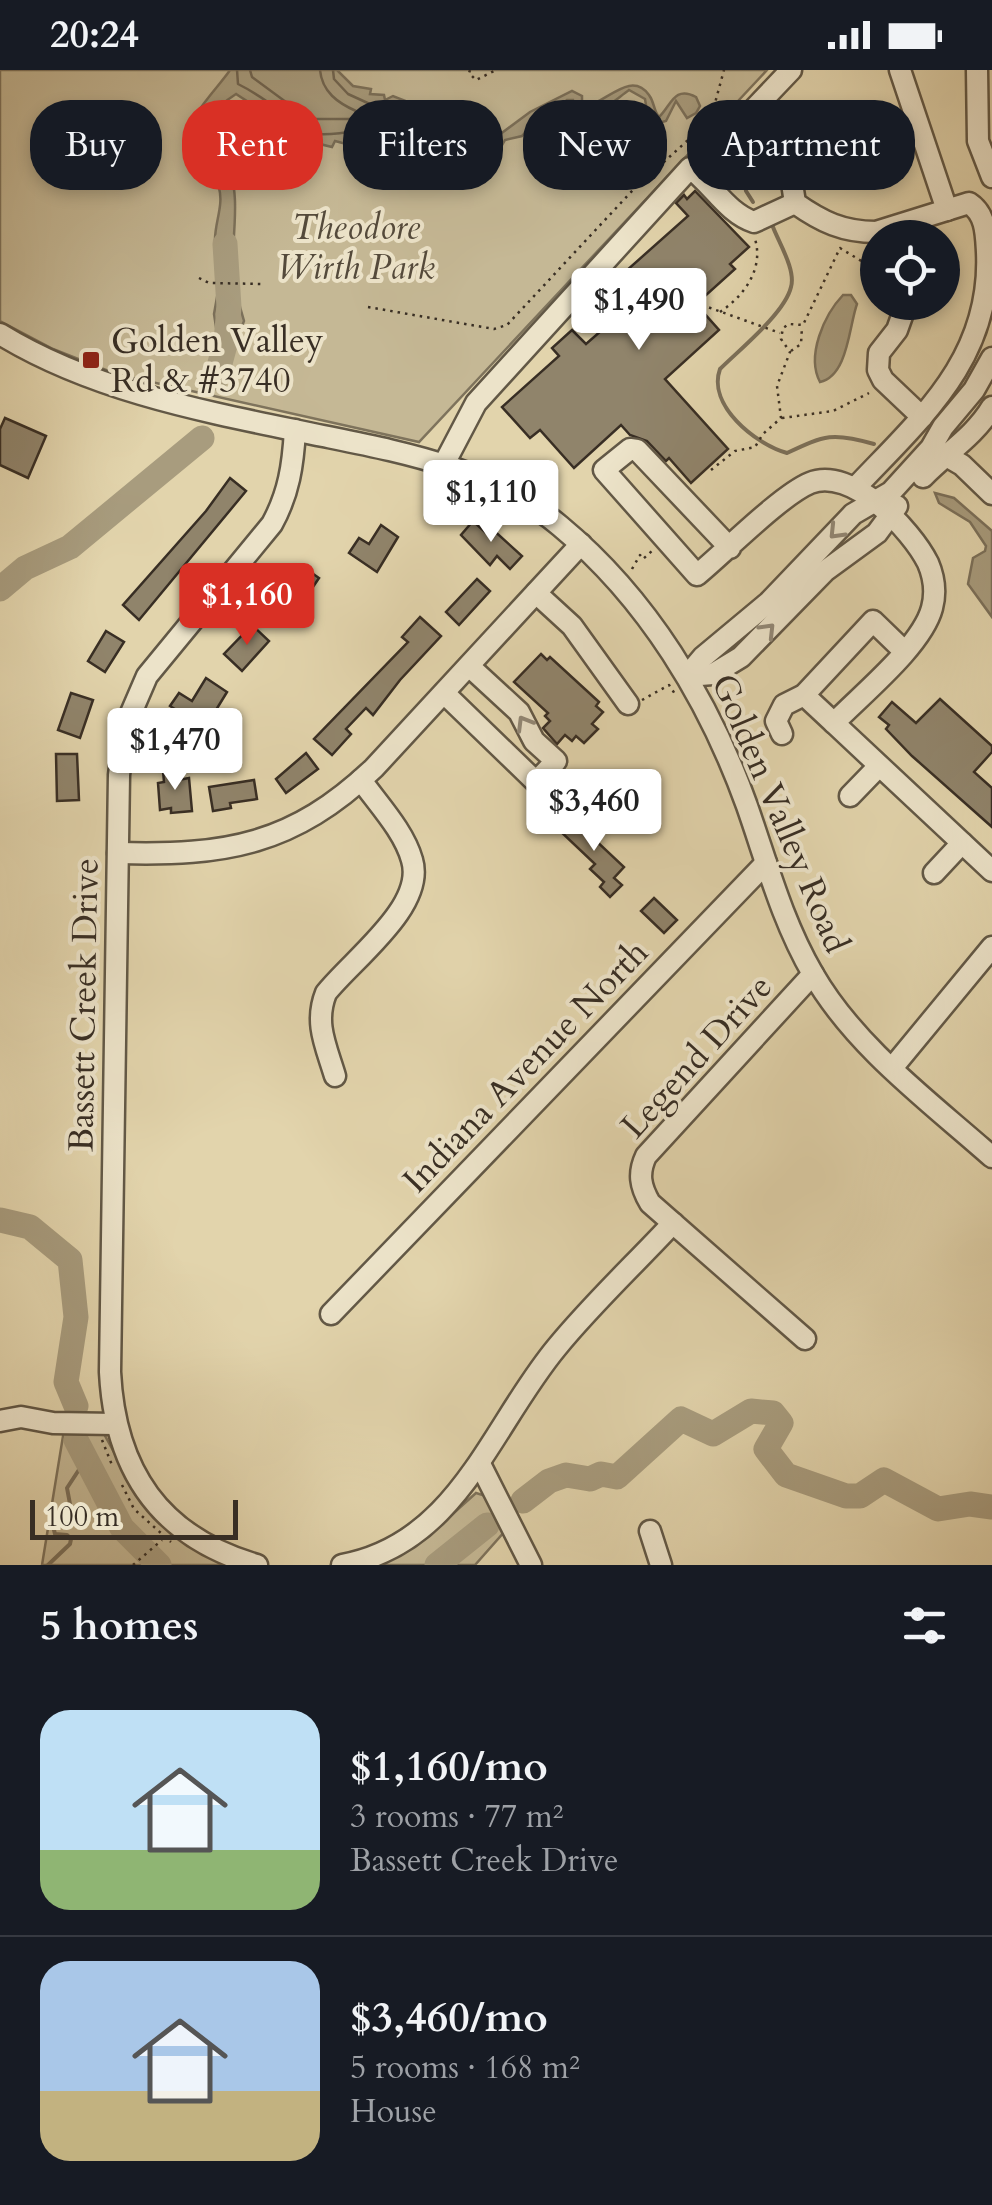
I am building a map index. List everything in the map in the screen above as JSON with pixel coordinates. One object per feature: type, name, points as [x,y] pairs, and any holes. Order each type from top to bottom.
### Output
[{"type":"street","points":[[791,70],[754,109],[751,122],[760,137],[778,150],[790,172],[796,203],[823,222],[843,230],[860,231]]},
{"type":"street","points":[[900,70],[947,210]]},
{"type":"street","points":[[977,70],[978,141],[992,177]]},
{"type":"street","points":[[979,119],[992,141]]},
{"type":"street","points":[[444,464],[476,403],[690,168],[738,216],[754,222],[796,203]]},
{"type":"street","points":[[692,685],[702,657],[769,602],[853,514],[954,378],[976,339],[986,287],[981,213],[970,204],[927,220]]},
{"type":"street","points":[[900,320],[878,353],[878,370],[883,380],[922,417]]},
{"type":"street","name":"Golden Valley Road","points":[[0,334],[57,364],[108,384],[444,464],[502,487],[545,514],[581,544],[629,598],[692,685],[746,804],[789,927],[813,974],[852,1028],[992,1157]]},
{"type":"street","points":[[692,685],[741,657],[826,571],[877,533],[938,451],[943,428],[974,390],[992,358]]},
{"type":"street","points":[[865,494],[891,492],[938,451],[968,438],[992,408]]},
{"type":"street","name":"Bassett Creek Drive","points":[[257,1565],[196,1539],[171,1518],[131,1466],[115,1424],[110,1372],[120,754],[134,701],[156,665],[272,524],[284,502],[292,477],[296,430]]},
{"type":"street","points":[[730,548],[645,455],[630,449],[604,470],[697,574],[730,548],[794,492],[825,479],[865,494],[919,550],[934,581],[932,608],[926,622],[904,651],[834,723]]},
{"type":"street","points":[[938,451],[962,465],[992,494]]},
{"type":"street","points":[[118,853],[214,852],[284,832],[318,814],[361,780],[581,544]]},
{"type":"street","points":[[536,593],[572,626],[628,704]]},
{"type":"street","points":[[782,734],[776,721],[778,713],[792,699],[804,695],[872,621],[904,651]]},
{"type":"street","points":[[444,693],[536,782],[556,761],[534,741],[519,712],[470,666]]},
{"type":"street","points":[[804,695],[992,871]]},
{"type":"street","points":[[850,796],[878,766]]},
{"type":"street","points":[[335,1076],[319,1026],[326,992],[400,912],[414,880],[413,861],[406,845],[361,780]]},
{"type":"street","points":[[934,873],[962,842]]},
{"type":"street","name":"Indiana Avenue North","points":[[331,1314],[766,863]]},
{"type":"street","points":[[893,1068],[992,947]]},
{"type":"street","name":"Legend Drive","points":[[805,1339],[650,1203],[643,1192],[640,1168],[646,1156],[813,974]]},
{"type":"street","points":[[342,1565],[382,1552],[438,1517],[461,1492],[558,1345],[673,1223]]},
{"type":"street","points":[[0,1421],[21,1417],[115,1424]]},
{"type":"street","points":[[480,1464],[531,1565]]},
{"type":"street","points":[[650,1531],[661,1565]]},
{"type":"path","points":[[470,70],[468,73],[476,80],[496,70]]},
{"type":"path","points":[[368,307],[494,330],[507,325],[632,192],[699,130],[712,114],[724,70]]},
{"type":"path","points":[[720,312],[743,293],[756,264],[754,222]]},
{"type":"path","points":[[780,418],[777,386],[790,352],[801,344],[802,327],[840,248],[860,260]]},
{"type":"path","points":[[199,278],[209,283],[264,284]]},
{"type":"path","points":[[702,305],[781,333],[790,352]]},
{"type":"path","points":[[781,333],[790,324],[802,327]]},
{"type":"path","points":[[711,470],[735,451],[752,449],[780,418],[834,411],[876,388]]},
{"type":"path","points":[[628,574],[640,555],[644,558],[666,539]]},
{"type":"path","points":[[628,704],[669,684],[680,702],[692,685]]},
{"type":"path","points":[[133,1564],[158,1543]]},
{"type":"green space","name":"Theodore Wirth Park","points":[[0,70],[767,70],[739,100],[687,100],[687,156],[667,177],[667,100],[523,100],[523,190],[655,190],[419,442],[116,374],[53,349],[0,321]]},
{"type":"green space","points":[[64,1430],[104,1434],[137,1494],[187,1544],[226,1565],[42,1565]]},
{"type":"green space","points":[[476,1493],[486,1496],[505,1531],[475,1565],[376,1565],[427,1537]]},
{"type":"water","points":[[230,70],[337,70],[353,86],[371,89],[370,94],[384,95],[385,100],[343,100],[343,143],[335,141],[332,147],[323,145],[323,100],[245,100],[236,94],[228,100],[207,100]]},
{"type":"water","points":[[634,86],[642,88],[652,100],[629,90],[615,100],[600,100]]},
{"type":"water","points":[[572,91],[582,96],[582,100],[554,100]]},
{"type":"water","points":[[689,94],[697,100],[687,100],[687,118],[676,101],[667,119],[667,107],[678,95]]},
{"type":"water","points":[[523,117],[523,135],[503,144],[503,132]]},
{"type":"water","points":[[219,190],[234,190],[232,279],[223,279],[215,242]]},
{"type":"water","points":[[219,286],[234,286],[244,321],[222,379],[211,377],[211,359],[218,340],[214,314]]},
{"type":"water","points":[[843,295],[851,295],[857,304],[846,349],[836,370],[820,382],[815,360],[819,336]]},
{"type":"water","points":[[935,493],[954,498],[992,531],[992,617],[968,584],[973,558],[986,546],[970,522],[939,503]]},
{"type":"building","points":[[695,191],[749,247],[730,264],[735,269],[696,304],[719,330],[665,379],[728,449],[691,483],[669,458],[666,461],[647,441],[630,435],[621,425],[574,468],[540,430],[530,438],[502,407],[559,356],[552,348],[572,330],[586,344],[609,324],[590,303],[688,216],[676,203]]},
{"type":"building","points":[[5,418],[46,436],[28,478],[0,465],[0,429]]},
{"type":"building","points":[[230,478],[246,491],[139,620],[123,605]]},
{"type":"building","points":[[473,521],[485,532],[490,527],[522,556],[510,569],[497,556],[490,565],[461,535]]},
{"type":"building","points":[[381,525],[398,537],[377,572],[349,553],[359,538],[369,544]]},
{"type":"building","points":[[309,571],[319,578],[298,609],[274,596],[284,582],[297,590]]},
{"type":"building","points":[[477,579],[490,591],[459,625],[446,612]]},
{"type":"building","points":[[420,617],[441,636],[373,715],[366,708],[346,729],[351,734],[332,755],[314,739],[408,642],[402,637]]},
{"type":"building","points":[[252,625],[269,641],[242,671],[224,654]]},
{"type":"building","points":[[106,631],[124,642],[105,672],[88,661]]},
{"type":"building","points":[[541,654],[547,660],[550,657],[599,702],[596,706],[603,712],[592,724],[598,729],[584,743],[576,736],[572,741],[565,735],[557,744],[543,728],[550,721],[545,716],[548,713],[514,682]]},
{"type":"building","points":[[206,678],[227,692],[205,728],[170,706],[179,693],[192,701]]},
{"type":"building","points":[[71,693],[93,700],[80,738],[58,730]]},
{"type":"building","points":[[940,699],[992,746],[992,752],[974,772],[992,788],[992,827],[912,756],[879,717],[892,702],[916,723]]},
{"type":"building","points":[[306,753],[318,769],[286,793],[276,779]]},
{"type":"building","points":[[56,754],[77,754],[79,800],[57,801]]},
{"type":"building","points":[[177,770],[178,780],[189,778],[192,811],[160,810],[158,783],[164,782],[163,771]]},
{"type":"building","points":[[254,780],[257,799],[230,803],[231,808],[213,811],[209,787]]},
{"type":"building","points":[[574,814],[624,867],[614,878],[622,885],[610,897],[600,887],[604,882],[590,869],[595,864],[559,830]]},
{"type":"building","points":[[654,898],[677,920],[664,933],[641,911]]},
{"type":"waterway","points":[[746,190],[753,202]]},
{"type":"waterway","points":[[773,227],[789,265],[791,287],[771,319],[720,369],[720,396],[748,432],[787,453],[829,437],[874,444]]},
{"type":"waterway","points":[[216,378],[226,341],[229,307],[225,244]]},
{"type":"waterway","points":[[0,589],[25,568],[70,547],[202,438]]},
{"type":"waterway","points":[[0,1220],[30,1227],[70,1260],[76,1317],[66,1382],[76,1406]]},
{"type":"waterway","points":[[523,1501],[549,1481],[566,1475],[590,1479],[601,1474],[617,1477],[681,1419],[713,1434],[751,1411],[773,1413],[781,1423],[766,1449],[786,1475],[846,1496],[860,1496],[884,1480],[938,1509],[970,1504],[992,1507]]},
{"type":"waterway","points":[[76,1440],[122,1528],[159,1565]]},
{"type":"waterway","points":[[48,1565],[70,1544],[67,1535],[55,1534],[54,1530],[70,1504],[67,1488],[86,1459]]},
{"type":"waterway","points":[[437,1565],[487,1525]]},
{"type":"place","name":"Golden Valley Rd & #3740","points":[[91,360]]}]
